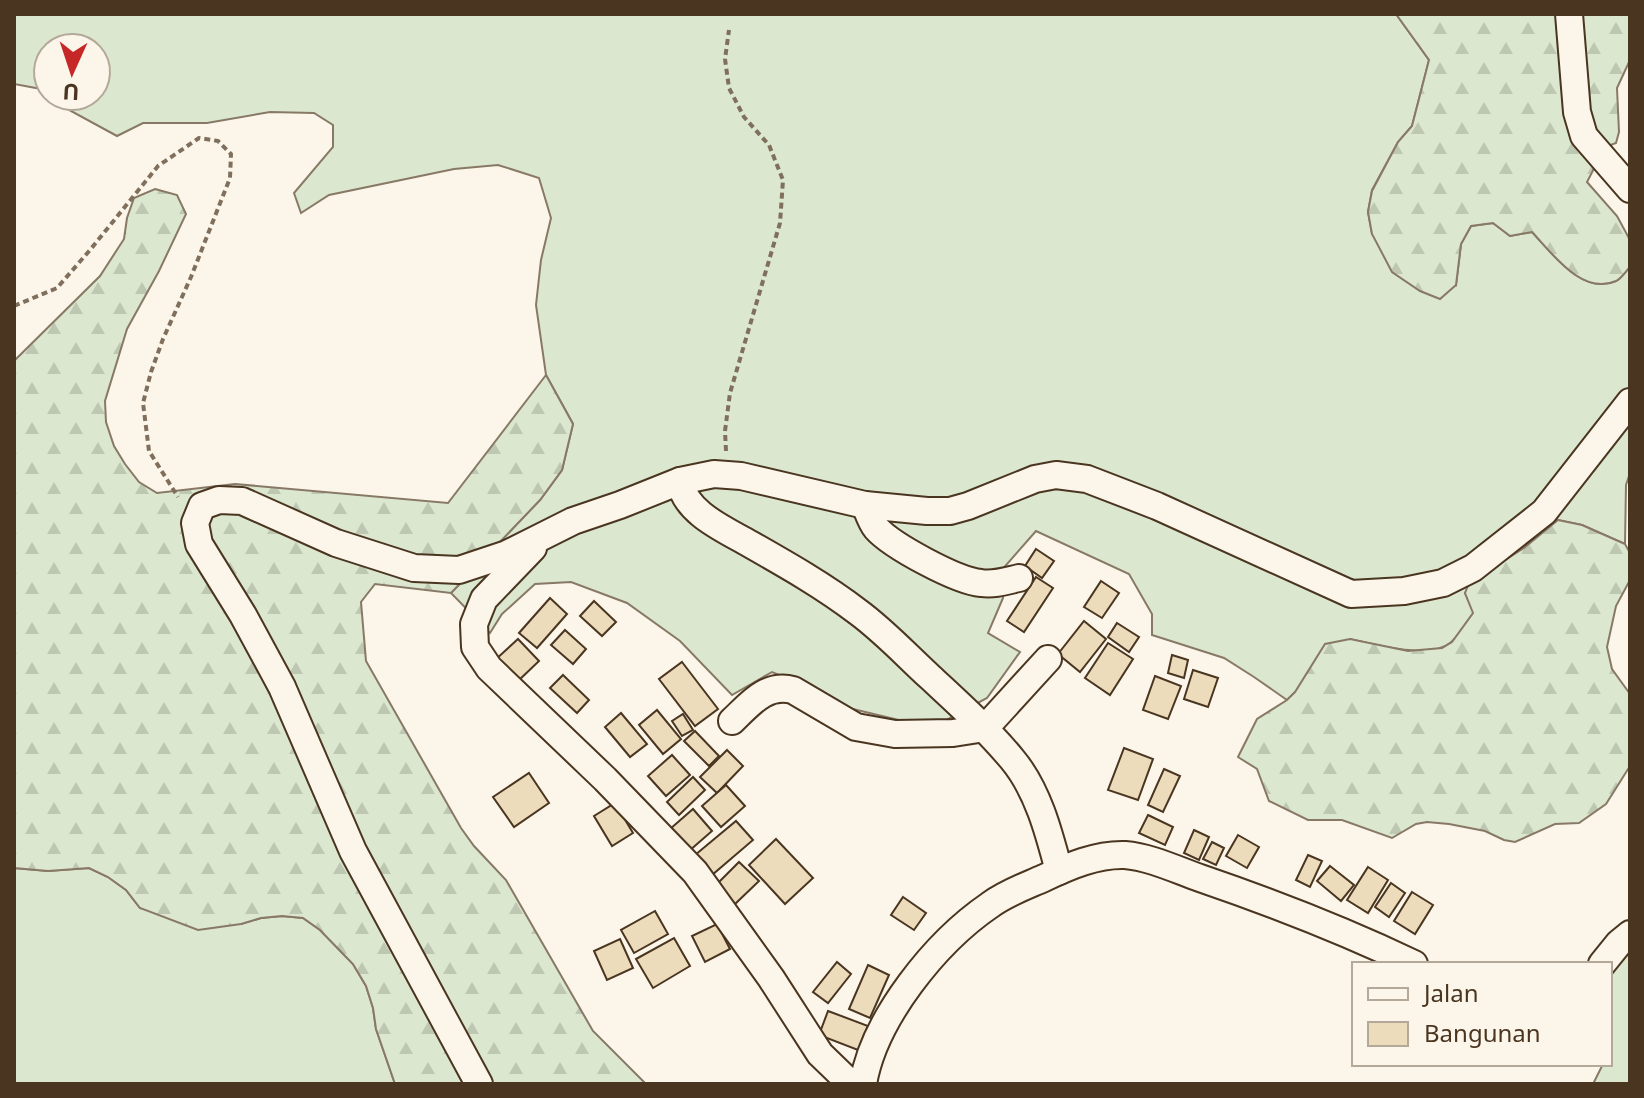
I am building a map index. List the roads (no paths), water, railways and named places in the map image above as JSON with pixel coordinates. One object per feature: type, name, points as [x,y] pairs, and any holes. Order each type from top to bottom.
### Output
[{"type":"street","points":[[1569,14],[1577,112],[1584,136],[1630,189]]},
{"type":"street","points":[[479,1084],[353,851],[282,687],[243,615],[199,544],[195,523],[202,506],[219,500],[242,501],[336,543],[414,568],[459,570],[507,554],[573,521],[680,481],[714,474],[741,476],[865,505],[927,511],[950,511],[968,506],[1035,479],[1056,475],[1087,479],[1157,506],[1351,594],[1404,591],[1443,583],[1473,568],[1544,512],[1630,402]]},
{"type":"street","points":[[680,481],[689,503],[702,515],[797,570],[861,613],[985,728],[1026,778],[1049,835],[1059,871]]},
{"type":"street","points":[[865,505],[875,527],[936,568],[977,583],[995,584],[1019,578]]},
{"type":"street","points":[[545,535],[484,599],[474,624],[475,647],[489,668],[605,779],[695,872],[771,978],[820,1054],[851,1084]]},
{"type":"street","points":[[732,721],[759,695],[776,688],[786,688],[856,727],[895,734],[933,735],[985,728],[1048,659]]},
{"type":"street","points":[[863,1084],[883,1026],[933,955],[955,933],[993,902],[1087,861],[1114,855],[1140,858],[1291,911],[1410,962]]},
{"type":"street","points":[[1604,962],[1630,934]]}]
